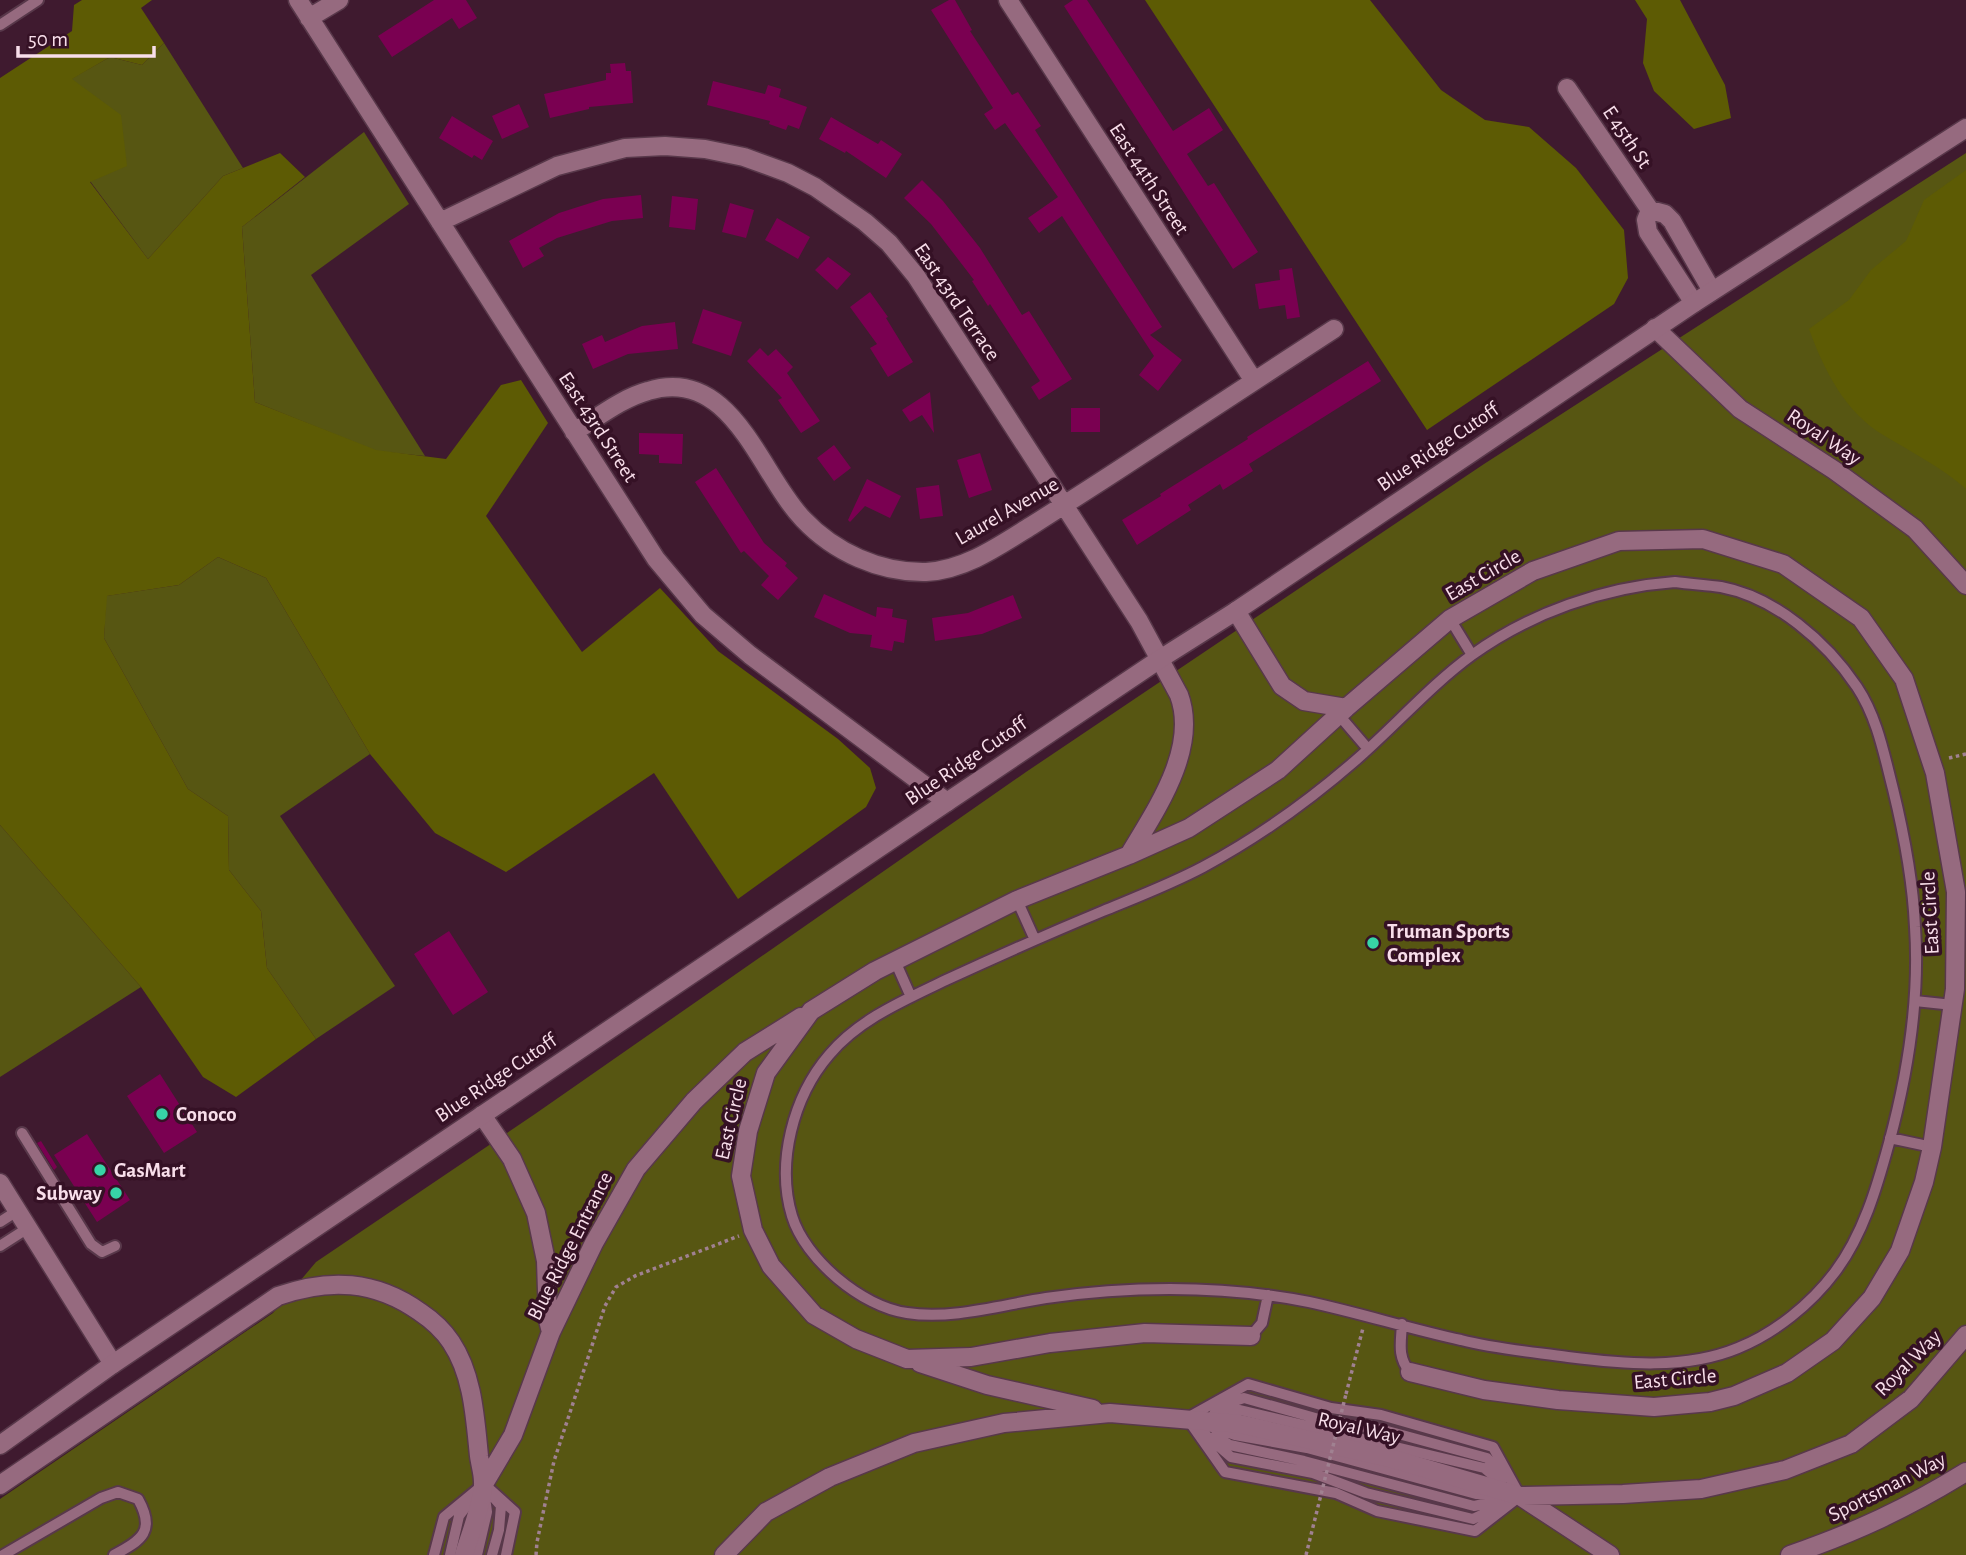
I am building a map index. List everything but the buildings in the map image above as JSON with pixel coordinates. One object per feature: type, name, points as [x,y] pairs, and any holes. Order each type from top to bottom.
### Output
[{"type":"street","name":"East 43rd Street","points":[[298,0],[656,559],[703,615],[750,655],[947,802]]},
{"type":"street","points":[[309,18],[339,0]]},
{"type":"street","name":"East 44th Street","points":[[1008,0],[1254,381]]},
{"type":"street","name":"E 45th St","points":[[1567,88],[1650,210],[1665,214],[1672,221],[1712,291]]},
{"type":"street","name":"Blue Ridge Cutoff","points":[[0,1445],[113,1364],[1160,659],[1236,611],[1655,328],[1966,128]]},
{"type":"street","name":"East 43rd Terrace","points":[[440,222],[557,166],[625,148],[665,146],[705,149],[744,157],[788,173],[815,187],[889,243],[923,287],[1139,621],[1160,659]]},
{"type":"street","name":"E 45th St","points":[[1650,210],[1646,220],[1648,232],[1694,303]]},
{"type":"street","name":"Royal Way","points":[[1655,328],[1740,409],[1834,470],[1914,529],[1966,585]]},
{"type":"street","name":"Laurel Avenue","points":[[574,432],[647,391],[673,387],[710,398],[731,415],[784,495],[814,530],[847,552],[885,568],[929,572],[967,563],[986,553],[1065,505],[1334,329]]},
{"type":"street","name":"East Circle","points":[[1110,1413],[987,1385],[856,1339],[814,1315],[771,1266],[753,1230],[741,1176],[748,1131],[766,1073],[811,1011],[875,971],[1017,900],[1189,828],[1278,770],[1342,711],[1450,619],[1533,571],[1619,541],[1703,539],[1783,564],[1861,618],[1904,679],[1935,773],[1961,885],[1953,1005],[1932,1147],[1924,1182],[1900,1251],[1872,1298],[1833,1341],[1795,1368],[1761,1385],[1710,1402],[1654,1408],[1558,1401],[1496,1392],[1410,1372]]},
{"type":"street","points":[[1236,611],[1282,686],[1304,701],[1342,711]]},
{"type":"street","points":[[1129,855],[1167,792],[1183,740],[1184,708],[1160,659]]},
{"type":"street","name":"Blue Ridge Entrance","points":[[484,1484],[513,1435],[551,1332],[594,1242],[636,1169],[694,1101],[745,1052],[811,1011]]},
{"type":"street","points":[[482,1115],[512,1159],[536,1213],[547,1261],[548,1320],[551,1332]]},
{"type":"street","points":[[0,1183],[113,1364]]},
{"type":"street","points":[[0,1485],[278,1296],[303,1287],[366,1286],[388,1293],[435,1322],[451,1342],[463,1366],[473,1398],[484,1484],[464,1555]]},
{"type":"street","name":"East Circle","points":[[907,1359],[971,1357],[1050,1343],[1145,1333],[1251,1336]]},
{"type":"street","name":"Royal Way","points":[[724,1555],[766,1512],[830,1477],[914,1443],[1004,1423],[1110,1413],[1240,1424],[1380,1456],[1520,1496],[1701,1489],[1785,1470],[1851,1444],[1911,1399],[1966,1335]]},
{"type":"street","name":"Sportsman Way","points":[[1790,1555],[1847,1536],[1883,1520],[1966,1472]]},
{"type":"street","points":[[1520,1496],[1610,1555]]},
{"type":"lane","points":[[0,25],[37,0]]},
{"type":"lane","points":[[1675,582],[1727,588],[1759,600],[1800,626],[1832,655],[1857,687],[1882,743],[1900,818],[1916,931],[1915,1001],[1905,1085],[1870,1206],[1837,1270],[1793,1315],[1762,1336],[1734,1350],[1695,1360],[1651,1364],[1518,1352],[1268,1294],[1201,1289],[1123,1289],[1055,1296],[946,1314],[909,1314],[877,1304],[856,1292],[808,1249],[793,1219],[787,1187],[787,1149],[794,1117],[807,1088],[828,1055],[860,1027],[911,997],[1203,867],[1285,815],[1368,749],[1472,655],[1520,627],[1573,602],[1641,584],[1675,582]]},
{"type":"lane","points":[[1450,619],[1472,655]]},
{"type":"lane","points":[[1342,711],[1368,749]]},
{"type":"lane","points":[[1017,900],[1035,940]]},
{"type":"lane","points":[[895,961],[911,997]]},
{"type":"lane","points":[[1915,1001],[1953,1005]]},
{"type":"lane","points":[[22,1133],[91,1244],[102,1252],[116,1246]]},
{"type":"lane","points":[[1890,1138],[1932,1147]]},
{"type":"lane","points":[[0,1222],[17,1211]]},
{"type":"lane","points":[[0,1246],[28,1228]]},
{"type":"lane","points":[[1251,1336],[1262,1323],[1268,1294]]},
{"type":"lane","points":[[1402,1324],[1400,1351],[1402,1363],[1410,1372]]},
{"type":"lane","points":[[1187,1418],[1248,1384],[1331,1408],[1381,1415],[1493,1447],[1520,1496]]},
{"type":"lane","points":[[1187,1418],[1224,1472],[1336,1493],[1377,1511],[1475,1531],[1520,1496]]},
{"type":"lane","points":[[1187,1418],[1230,1445],[1304,1461],[1474,1506],[1520,1496]]},
{"type":"lane","points":[[434,1555],[444,1517],[484,1484]]},
{"type":"lane","points":[[450,1555],[460,1516],[484,1484]]},
{"type":"lane","points":[[477,1555],[487,1512],[484,1484]]},
{"type":"lane","points":[[484,1484],[500,1506],[499,1530],[492,1555]]},
{"type":"lane","points":[[484,1484],[515,1512],[506,1555]]},
{"type":"lane","points":[[3,1555],[101,1498],[118,1492],[138,1499],[146,1514],[146,1529],[134,1544],[114,1555]]},
{"type":"path","points":[[536,1555],[554,1461],[605,1306],[615,1287],[635,1276],[753,1230]]},
{"type":"path","points":[[1306,1555],[1367,1315]]},
{"type":"shaded area","points":[[82,0],[152,0],[141,8],[164,43],[142,65],[110,57],[72,79],[121,115],[127,166],[90,182],[148,259],[223,176],[280,153],[305,177],[242,227],[255,402],[376,450],[446,459],[501,385],[521,380],[548,423],[486,516],[582,652],[660,588],[718,651],[838,739],[870,768],[876,788],[866,807],[738,899],[654,773],[506,872],[435,833],[370,754],[266,578],[218,557],[179,585],[107,596],[104,638],[188,789],[228,816],[229,870],[261,911],[267,968],[316,1039],[236,1097],[203,1077],[141,987],[0,825],[0,78],[72,31],[74,5]]},
{"type":"shaded area","points":[[1145,0],[1370,0],[1441,90],[1485,120],[1529,127],[1576,168],[1624,230],[1628,278],[1614,304],[1427,430]]},
{"type":"shaded area","points":[[1635,0],[1680,0],[1725,85],[1731,118],[1694,129],[1654,91],[1643,63],[1647,19]]},
{"type":"shaded area","points":[[164,43],[243,168],[223,176],[148,259],[90,181],[71,79],[110,57],[142,65]]},
{"type":"shaded area","points":[[364,132],[409,204],[311,275],[425,456],[376,451],[255,402],[242,227]]},
{"type":"shaded area","name":"Truman Sports Complex","points":[[1966,153],[1966,1555],[0,1555],[0,1499],[273,1313],[316,1262],[535,1114],[1026,772],[1484,464]]},
{"type":"shaded area","points":[[1966,170],[1966,489],[1858,415],[1829,375],[1809,329],[1849,300],[1871,270],[1906,241],[1924,200]]},
{"type":"shaded area","points":[[218,557],[266,578],[370,754],[280,816],[395,986],[316,1039],[267,968],[261,911],[229,870],[228,816],[188,789],[104,638],[106,596],[179,585]]},
{"type":"shaded area","points":[[0,825],[141,987],[0,1077]]},
{"type":"place","name":"Truman Sports Complex","points":[[1373,943]]},
{"type":"place","name":"Conoco","points":[[162,1114]]},
{"type":"place","name":"GasMart","points":[[100,1170]]},
{"type":"place","name":"Subway","points":[[116,1193]]}]
